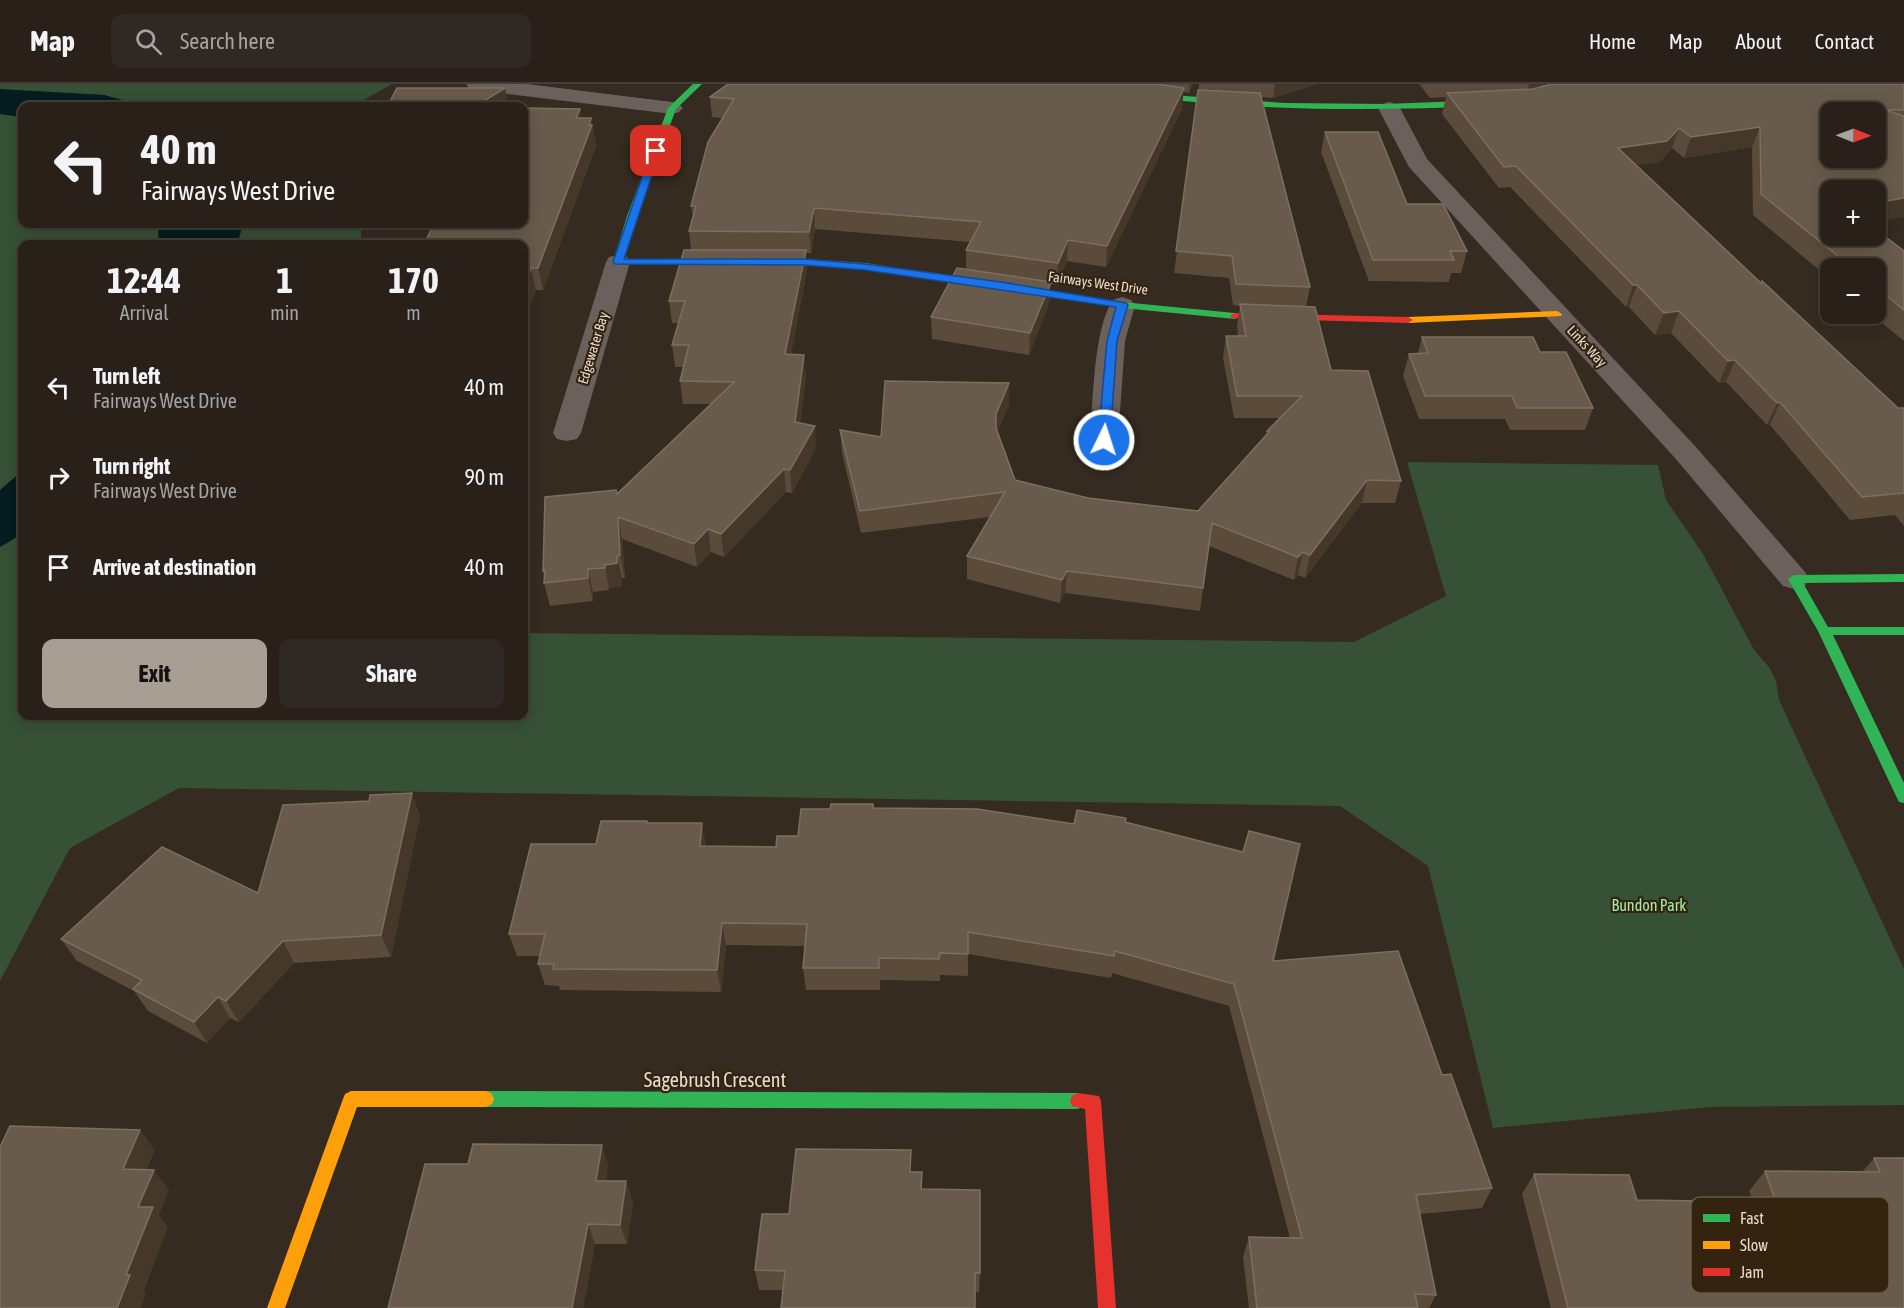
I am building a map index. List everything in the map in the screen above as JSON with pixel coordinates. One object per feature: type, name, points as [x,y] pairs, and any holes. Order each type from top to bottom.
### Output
[{"type":"street","points":[[476,84],[672,108]]},
{"type":"street","points":[[618,262],[632,216],[672,108],[698,84]]},
{"type":"street","points":[[1084,84],[1186,101],[1294,107],[1389,108],[1504,102]]},
{"type":"street","name":"Links Way","points":[[1389,108],[1417,162],[1685,452],[1794,579]]},
{"type":"street","name":"Fairways West Drive","points":[[618,262],[804,262],[855,266],[1001,285],[1122,305],[1247,317],[1382,321],[1557,314]]},
{"type":"street","name":"Edgewater Bay","points":[[567,434],[618,262]]},
{"type":"street","points":[[1104,440],[1112,341],[1122,305]]},
{"type":"street","points":[[1904,578],[1794,579],[1824,631],[1904,798]]},
{"type":"street","points":[[1824,631],[1904,631]]},
{"type":"street","name":"Sagebrush Crescent","points":[[276,1308],[351,1099],[1093,1101],[1107,1308]]},
{"type":"green space","points":[[0,84],[392,84],[360,102],[129,102],[104,95],[33,92],[0,110],[13,91],[0,89]]},
{"type":"green space","points":[[0,114],[18,116],[18,228],[158,228],[159,240],[18,240],[18,474],[0,490]]},
{"type":"green space","points":[[241,228],[361,228],[361,240],[238,240]]},
{"type":"green space","name":"Bundon Park","points":[[1407,462],[1658,465],[1666,500],[1703,554],[1754,650],[1769,667],[1776,681],[1779,700],[1904,969],[1904,1105],[1710,1107],[1493,1128],[1428,866],[1340,806],[179,788],[70,848],[0,981],[0,547],[18,536],[18,720],[528,720],[528,633],[1354,642],[1446,596]]},
{"type":"water","points":[[0,89],[104,95],[129,102],[18,102],[18,116],[0,114]]},
{"type":"water","points":[[158,228],[241,228],[241,231],[238,240],[159,240]]},
{"type":"water","points":[[18,474],[18,536],[0,547],[0,490]]},
{"type":"building","points":[[728,84],[1157,84],[1184,88],[1107,246],[1068,240],[1058,263],[966,250],[981,222],[814,208],[809,232],[689,231],[696,206],[691,206],[708,142],[734,99],[710,97]]},
{"type":"building","points":[[1552,84],[1904,84],[1904,110],[1886,110],[1886,102],[1820,102],[1820,168],[1886,168],[1886,110],[1904,116],[1904,198],[1886,201],[1886,180],[1820,180],[1820,241],[1761,194],[1760,127],[1691,137],[1679,128],[1667,141],[1618,148],[1898,408],[1904,408],[1904,493],[1862,497],[1780,402],[1777,403],[1735,360],[1728,361],[1679,311],[1664,313],[1637,285],[1633,285],[1516,166],[1504,167],[1447,93],[1533,89]]},
{"type":"building","points":[[397,88],[505,88],[482,102],[390,102]]},
{"type":"building","points":[[1198,90],[1260,93],[1310,287],[1236,284],[1232,256],[1176,251]]},
{"type":"building","points":[[528,108],[580,109],[576,118],[591,118],[589,125],[592,125],[538,268],[531,268],[528,277],[528,240],[426,240],[432,228],[528,228]]},
{"type":"building","points":[[1325,132],[1378,132],[1407,204],[1443,204],[1467,251],[1450,251],[1454,260],[1373,260]]},
{"type":"building","points":[[1886,237],[1904,251],[1904,310],[1886,295],[1886,258],[1841,258],[1826,246],[1886,246]]},
{"type":"building","points":[[684,250],[806,250],[785,354],[804,355],[795,422],[815,426],[790,470],[784,469],[721,534],[708,529],[694,544],[618,517],[620,555],[617,556],[617,563],[605,565],[605,568],[588,569],[588,578],[544,583],[545,497],[616,490],[617,494],[734,382],[680,381],[689,345],[672,345],[685,301],[669,301]]},
{"type":"building","points":[[957,268],[1051,282],[1030,333],[931,317]]},
{"type":"building","points":[[1240,304],[1315,307],[1331,370],[1368,371],[1401,481],[1367,480],[1310,555],[1303,552],[1298,557],[1212,523],[1203,588],[1067,571],[1062,580],[967,556],[1005,492],[860,511],[840,430],[881,437],[885,381],[1009,383],[996,414],[996,428],[1015,480],[1088,498],[1198,511],[1269,432],[1267,431],[1302,396],[1237,396],[1226,336],[1246,336]]},
{"type":"building","points":[[1422,337],[1533,337],[1540,352],[1566,352],[1593,408],[1517,408],[1512,396],[1425,396],[1409,354],[1428,353]]},
{"type":"building","points":[[412,793],[381,935],[283,941],[226,1001],[218,997],[194,1022],[133,989],[142,980],[61,939],[162,847],[258,893],[283,805],[369,801],[370,795]]},
{"type":"building","points":[[831,804],[873,804],[873,808],[977,809],[1074,824],[1077,810],[1126,818],[1125,822],[1243,852],[1249,831],[1300,844],[1273,961],[1398,951],[1442,1075],[1451,1074],[1492,1188],[1416,1195],[1436,1295],[1415,1294],[1418,1308],[1257,1308],[1249,1237],[1302,1238],[1234,984],[1115,951],[1114,956],[968,932],[968,954],[940,953],[939,959],[879,958],[879,968],[803,968],[807,924],[722,923],[717,970],[553,969],[554,964],[538,964],[545,934],[509,934],[531,844],[596,844],[601,821],[647,821],[647,823],[702,823],[700,846],[776,847],[777,836],[798,836],[801,809],[830,809]]},
{"type":"building","points":[[10,1126],[140,1130],[123,1169],[154,1170],[138,1207],[153,1207],[126,1275],[130,1275],[117,1308],[0,1308],[0,1147]]},
{"type":"building","points":[[473,1144],[602,1145],[596,1181],[626,1181],[620,1225],[588,1224],[572,1308],[388,1308],[425,1164],[468,1164]]},
{"type":"building","points":[[796,1149],[911,1150],[910,1172],[922,1172],[921,1189],[980,1190],[980,1273],[975,1273],[975,1308],[781,1308],[785,1271],[755,1270],[762,1214],[789,1214]]},
{"type":"building","points":[[1874,1158],[1904,1158],[1904,1308],[1568,1308],[1534,1174],[1629,1175],[1637,1200],[1691,1201],[1691,1293],[1889,1293],[1889,1197],[1774,1197],[1765,1171],[1880,1172]]},
{"type":"traffic: fast","points":[[698,84],[672,108],[632,216],[618,262],[804,262],[865,266],[1122,305],[1235,316]]},
{"type":"traffic: fast","points":[[1084,84],[1185,99],[1285,106],[1386,107],[1488,103]]},
{"type":"traffic: fast","points":[[1904,578],[1794,579],[1824,631],[1904,798]]},
{"type":"traffic: fast","points":[[1824,631],[1904,631]]},
{"type":"traffic: fast","points":[[486,1099],[1078,1101]]},
{"type":"traffic: slow","points":[[1408,320],[1557,314]]},
{"type":"traffic: slow","points":[[276,1308],[351,1099],[486,1099]]},
{"type":"traffic: jam","points":[[1235,316],[1408,320]]},
{"type":"traffic: jam","points":[[1078,1101],[1093,1101],[1107,1308]]},
{"type":"route","points":[[656,151],[618,262],[804,262],[865,267],[1001,285],[1122,305],[1112,341],[1104,440]]}]
